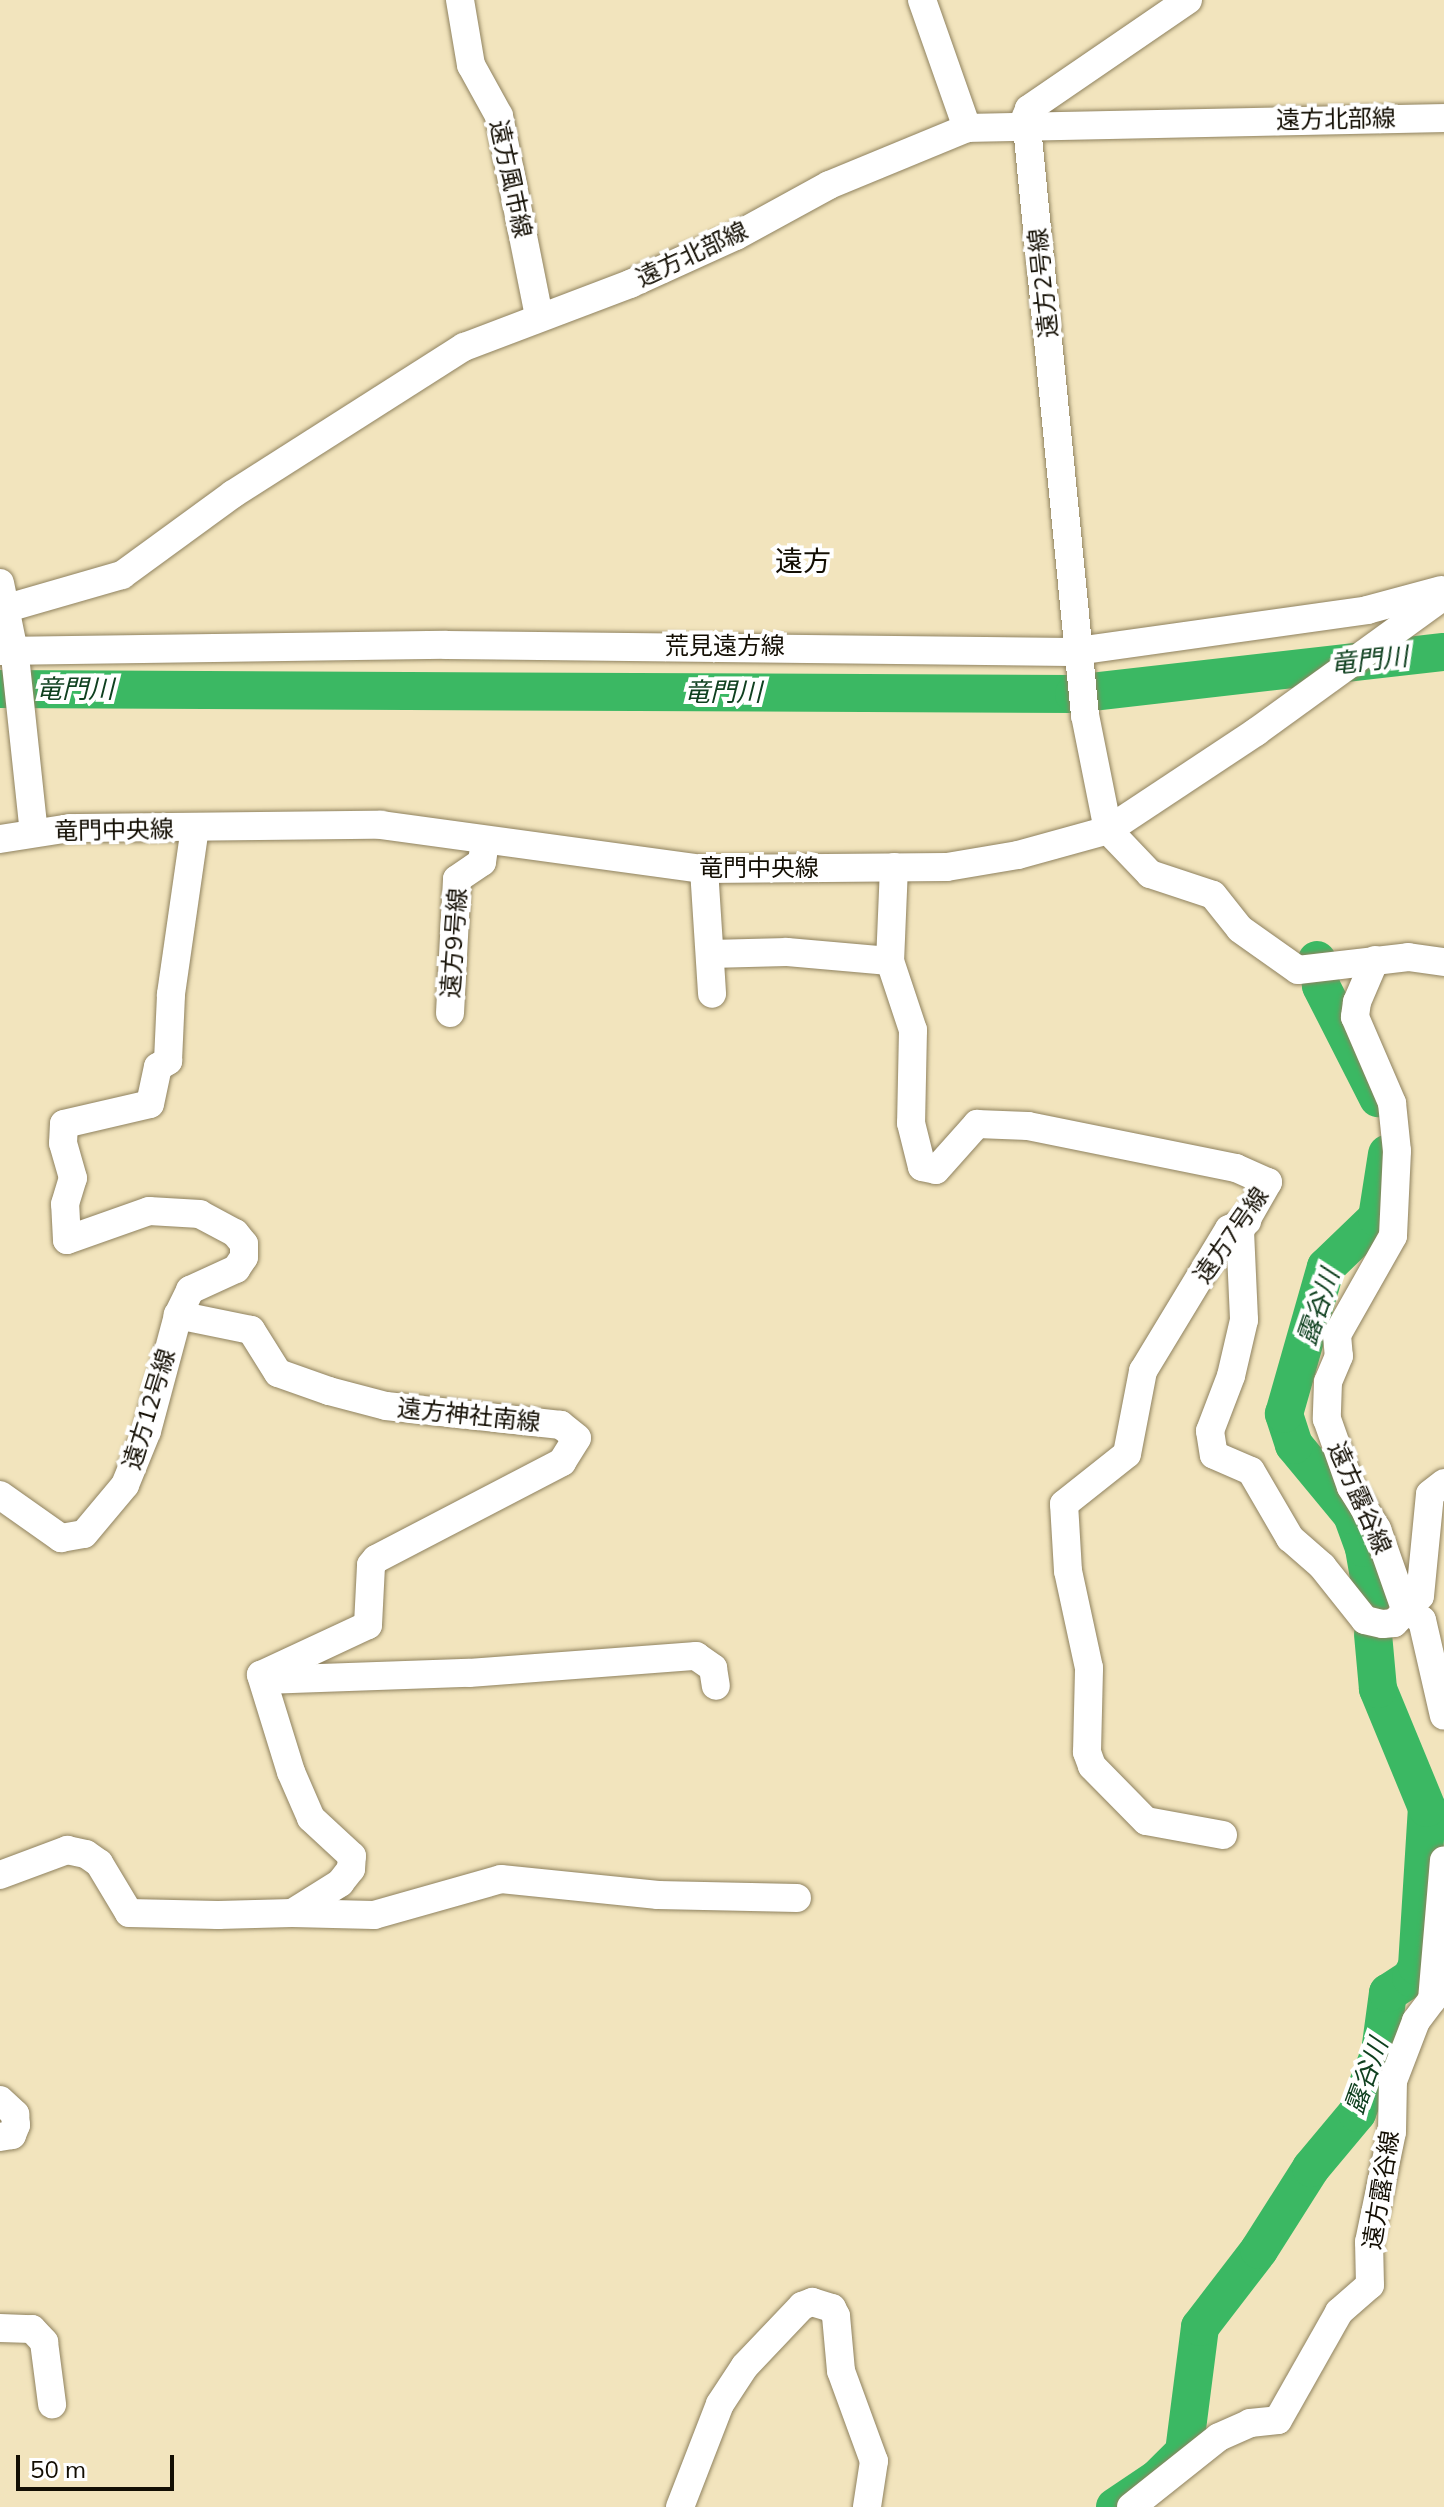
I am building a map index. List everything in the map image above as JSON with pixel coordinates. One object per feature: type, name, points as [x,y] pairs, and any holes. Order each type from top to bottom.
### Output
[{"type":"street","name":"遠方風市線","points":[[460,0],[471,65],[499,116],[539,317]]},
{"type":"street","points":[[922,0],[967,128]]},
{"type":"street","points":[[1026,123],[1029,109],[1188,0]]},
{"type":"street","name":"遠方北部線","points":[[2,596],[122,575],[233,494],[451,355],[539,317],[630,284],[736,236],[829,185],[967,128],[1026,123],[1444,118]]},
{"type":"street","name":"遠方2号線","points":[[1026,123],[1085,715],[1108,830]]},
{"type":"street","name":"荒見遠方線","points":[[10,653],[446,645],[1080,650],[1367,610],[1442,595]]},
{"type":"street","name":"竜門中央線","points":[[0,839],[34,833],[381,825],[704,869],[947,867],[1018,855],[1108,830],[1281,714],[1442,595]]},
{"type":"street","points":[[2,596],[23,724],[34,833]]},
{"type":"street","points":[[178,1315],[190,1290],[236,1269],[244,1244],[224,1224],[175,1210],[149,1211],[67,1240],[65,1204],[73,1178],[63,1143],[64,1124],[154,1099],[158,1067],[168,1061],[171,994],[195,828]]},
{"type":"street","points":[[1108,830],[1150,874],[1202,888],[1240,929],[1298,970],[1375,960],[1444,962]]},
{"type":"street","name":"遠方9号線","points":[[450,1013],[457,879],[482,862],[485,840]]},
{"type":"street","name":"遠方7号線","points":[[894,867],[890,961],[913,1030],[911,1123],[915,1153],[928,1172],[942,1164],[977,1124],[1028,1126],[1257,1175],[1268,1182],[1267,1190],[1247,1221],[1229,1229],[1143,1371],[1127,1454],[1064,1504],[1068,1571],[1089,1668],[1087,1752],[1092,1766],[1146,1821],[1223,1835]]},
{"type":"street","points":[[704,869],[712,994]]},
{"type":"street","points":[[710,954],[787,952],[890,961]]},
{"type":"street","name":"遠方露谷線","points":[[1375,960],[1357,1002],[1355,1017],[1392,1103],[1397,1151],[1393,1236],[1337,1335],[1339,1356],[1328,1382],[1327,1419],[1351,1487],[1377,1529],[1405,1609],[1422,1620],[1444,1716]]},
{"type":"street","points":[[1247,1221],[1240,1231],[1244,1320],[1231,1376],[1210,1431],[1214,1455],[1251,1471],[1290,1538],[1322,1566],[1365,1620],[1394,1623],[1420,1596],[1430,1494],[1444,1483]]},
{"type":"street","name":"遠方12号線","points":[[0,1495],[61,1538],[84,1534],[125,1485],[147,1431],[178,1315]]},
{"type":"street","name":"遠方神社南線","points":[[178,1315],[251,1330],[278,1373],[329,1391],[386,1406],[561,1425],[577,1438],[562,1462],[376,1559],[371,1565],[368,1625],[261,1675],[259,1680]]},
{"type":"street","points":[[292,1913],[340,1883],[351,1869],[352,1856],[311,1818],[259,1680],[484,1672],[696,1656],[713,1668],[716,1686]]},
{"type":"street","points":[[0,1875],[67,1850],[86,1854],[99,1863],[129,1913],[374,1915],[501,1879],[658,1895],[797,1898]]},
{"type":"street","name":"遠方露谷線","points":[[1131,2507],[1219,2437],[1250,2423],[1278,2420],[1339,2312],[1370,2285],[1369,2242],[1392,2132],[1393,2081],[1416,2021],[1432,2000],[1444,1861]]},
{"type":"street","points":[[0,2100],[15,2114],[16,2125],[12,2135],[0,2137]]},
{"type":"street","points":[[680,2507],[720,2404],[745,2366],[802,2306],[812,2302],[832,2308],[836,2316],[841,2371],[874,2461],[867,2507]]},
{"type":"street","points":[[0,2328],[32,2329],[44,2342],[52,2404]]},
{"type":"waterway","name":"竜門川","points":[[0,689],[1074,694],[1444,652]]},
{"type":"waterway","name":"露谷川","points":[[1317,960],[1321,986],[1378,1098]]},
{"type":"waterway","name":"露谷川","points":[[1375,1612],[1364,1548],[1352,1515],[1294,1445],[1284,1414],[1326,1267],[1377,1218],[1387,1154]]},
{"type":"waterway","name":"露谷川","points":[[1115,2507],[1158,2478],[1184,2452],[1200,2327],[1259,2250],[1311,2168],[1357,2113],[1380,2052],[1388,1993],[1411,1978],[1417,1966],[1427,1808],[1378,1689],[1373,1634]]},
{"type":"district","name":"遠方","points":[[803,561]]}]
